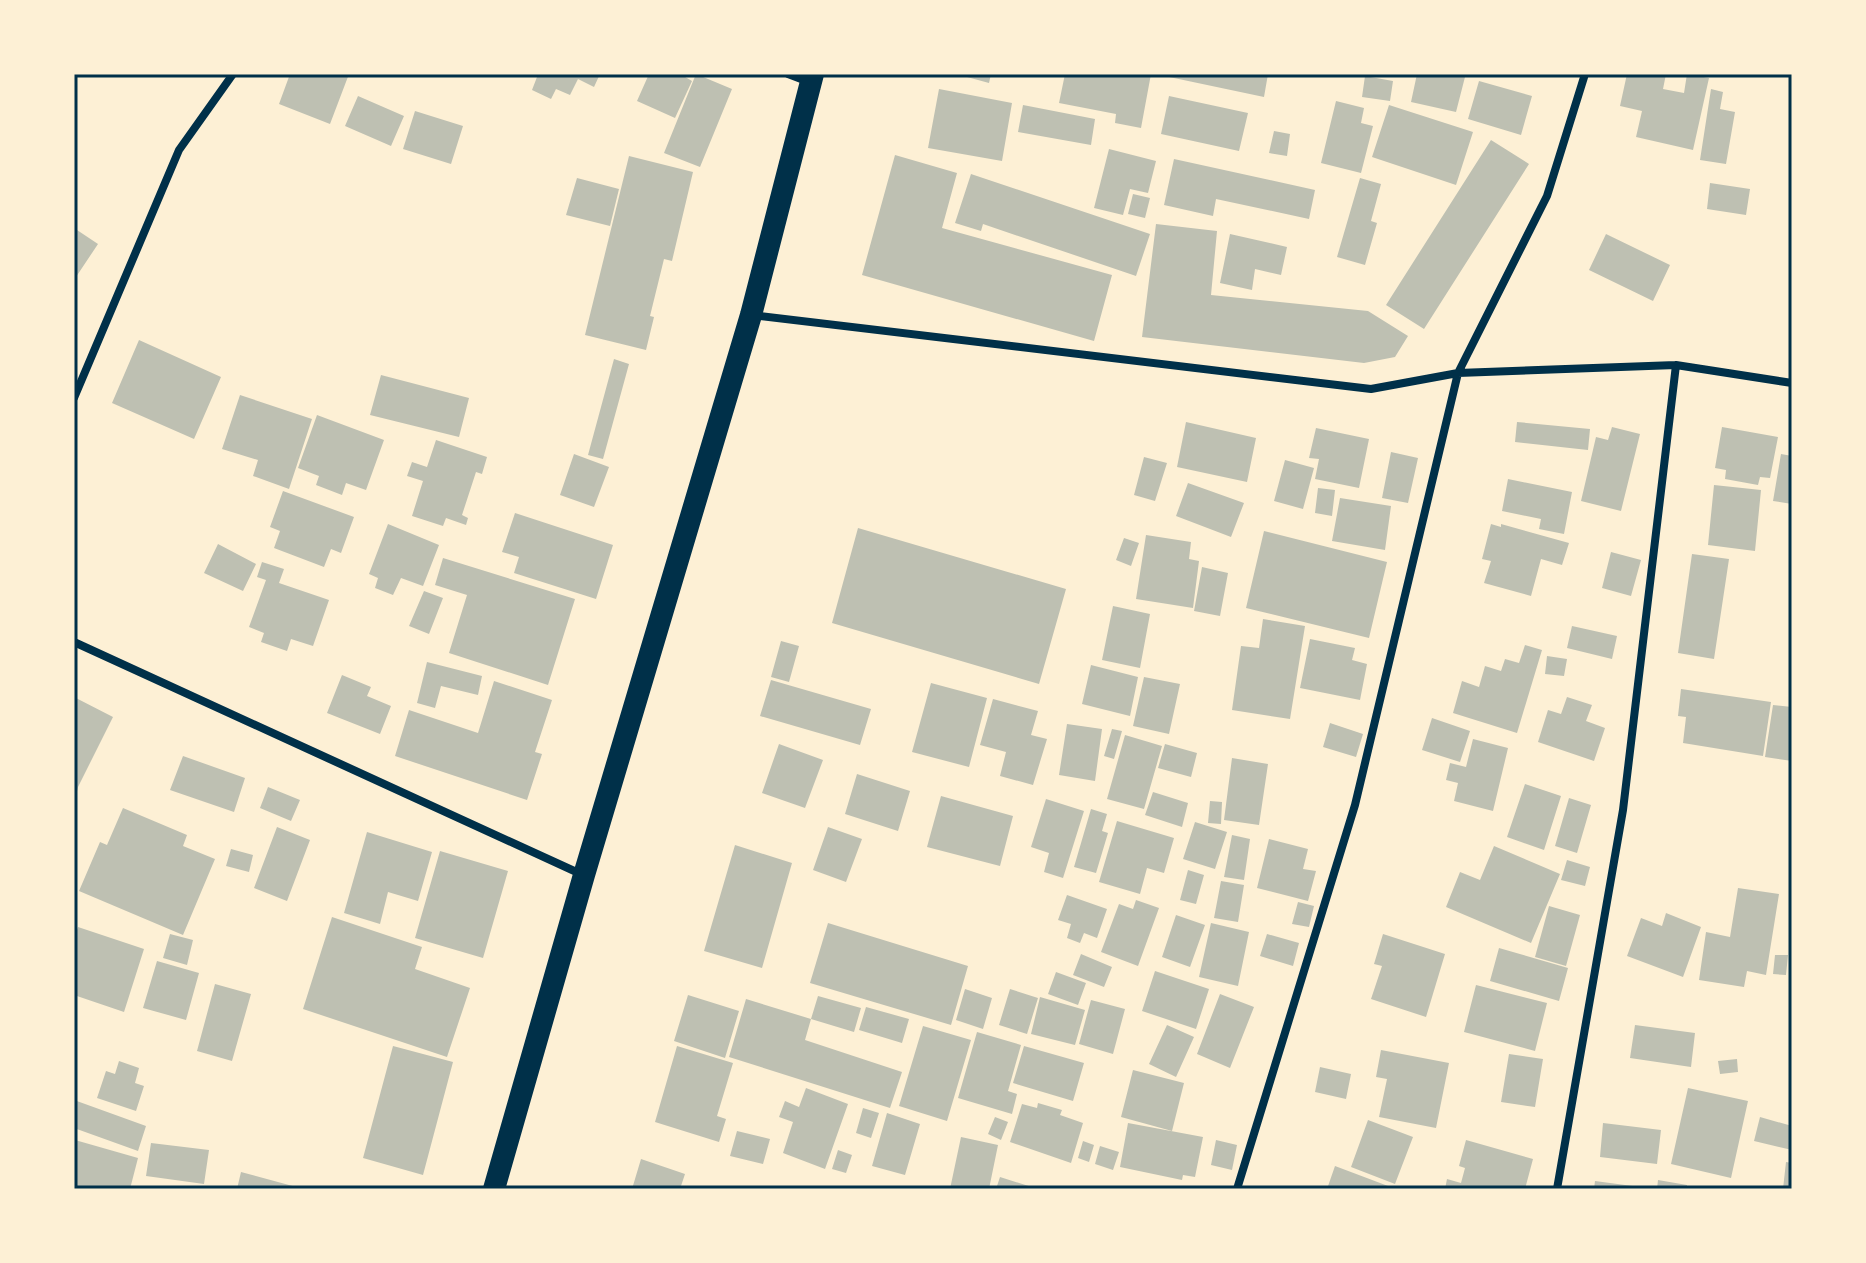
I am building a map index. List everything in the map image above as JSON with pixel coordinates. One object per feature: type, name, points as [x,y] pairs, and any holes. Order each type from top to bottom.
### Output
[{"type":"highway","points":[[494,1189],[751,315],[811,78]]},
{"type":"street","points":[[788,74],[811,78]]},
{"type":"street","points":[[1237,1189],[1355,805],[1458,373],[1547,196],[1585,74]]},
{"type":"street","points":[[74,398],[179,150],[229,76]]},
{"type":"street","points":[[751,315],[1371,389],[1458,373],[1676,365],[1792,383]]},
{"type":"street","points":[[1557,1189],[1623,810],[1676,365]]},
{"type":"street","points":[[74,642],[584,875]]},
{"type":"building","points":[[290,74],[349,74],[330,124],[279,104]]},
{"type":"building","points":[[530,74],[600,74],[594,87],[578,79],[570,95],[556,89],[551,99],[532,90],[537,77]]},
{"type":"building","points":[[649,74],[680,74],[692,81],[675,118],[637,101]]},
{"type":"building","points":[[696,74],[732,89],[700,167],[664,153]]},
{"type":"building","points":[[956,74],[991,74],[989,83]]},
{"type":"building","points":[[1065,74],[1151,74],[1141,128],[1115,123],[1116,114],[1059,103]]},
{"type":"building","points":[[1155,74],[1268,74],[1264,97]]},
{"type":"building","points":[[1417,74],[1465,77],[1456,112],[1411,102]]},
{"type":"building","points":[[1627,74],[1666,74],[1663,89],[1684,93],[1687,74],[1709,78],[1693,150],[1636,137],[1642,111],[1620,106]]},
{"type":"building","points":[[1365,76],[1393,81],[1390,101],[1362,97]]},
{"type":"building","points":[[1479,81],[1532,96],[1521,135],[1468,119]]},
{"type":"building","points":[[939,89],[1012,103],[1002,161],[928,148]]},
{"type":"building","points":[[1711,89],[1723,92],[1720,109],[1735,112],[1726,164],[1700,160]]},
{"type":"building","points":[[358,96],[404,116],[391,146],[345,126]]},
{"type":"building","points":[[1169,96],[1248,113],[1239,151],[1161,134]]},
{"type":"building","points":[[1336,101],[1364,108],[1361,123],[1373,126],[1361,173],[1321,163]]},
{"type":"building","points":[[1023,105],[1095,119],[1091,145],[1018,132]]},
{"type":"building","points":[[1389,105],[1473,132],[1456,185],[1372,157]]},
{"type":"building","points":[[415,111],[463,126],[451,164],[403,149]]},
{"type":"building","points":[[1274,131],[1290,134],[1287,156],[1269,153]]},
{"type":"building","points":[[1491,140],[1529,164],[1424,329],[1386,305]]},
{"type":"building","points":[[1109,149],[1156,161],[1148,193],[1130,189],[1123,215],[1094,208]]},
{"type":"building","points":[[895,155],[957,173],[942,228],[1112,275],[1094,341],[862,275]]},
{"type":"building","points":[[629,156],[693,172],[672,261],[664,259],[650,316],[654,317],[646,350],[585,335]]},
{"type":"building","points":[[1174,159],[1315,190],[1309,219],[1216,199],[1213,216],[1164,205]]},
{"type":"building","points":[[971,174],[1150,234],[1136,276],[983,224],[981,231],[955,223]]},
{"type":"building","points":[[577,178],[619,189],[610,226],[566,215]]},
{"type":"building","points":[[1360,178],[1381,184],[1371,221],[1377,223],[1365,265],[1337,257]]},
{"type":"building","points":[[1710,183],[1750,189],[1746,215],[1707,209]]},
{"type":"building","points":[[1133,194],[1150,198],[1145,218],[1128,214]]},
{"type":"building","points":[[1156,224],[1217,231],[1211,295],[1368,311],[1408,336],[1395,357],[1364,363],[1142,337]]},
{"type":"building","points":[[74,228],[98,244],[74,280]]},
{"type":"building","points":[[1230,234],[1287,247],[1281,275],[1255,269],[1252,290],[1220,283]]},
{"type":"building","points":[[1606,234],[1670,265],[1653,301],[1589,270]]},
{"type":"building","points":[[139,340],[221,377],[194,439],[112,403]]},
{"type":"building","points":[[614,359],[629,364],[603,459],[588,455]]},
{"type":"building","points":[[381,375],[469,398],[459,437],[370,415]]},
{"type":"building","points":[[240,395],[312,419],[289,489],[253,476],[258,460],[222,449]]},
{"type":"building","points":[[317,415],[384,440],[366,490],[346,483],[342,495],[316,485],[319,476],[298,468]]},
{"type":"building","points":[[1186,422],[1256,438],[1247,482],[1177,467]]},
{"type":"building","points":[[1517,422],[1590,429],[1588,450],[1515,442]]},
{"type":"building","points":[[1612,427],[1640,434],[1621,511],[1581,501],[1596,437],[1608,440]]},
{"type":"building","points":[[1722,427],[1778,437],[1770,478],[1760,477],[1758,485],[1725,479],[1726,470],[1715,468]]},
{"type":"building","points":[[1316,428],[1369,439],[1359,488],[1315,479],[1319,459],[1309,458]]},
{"type":"building","points":[[436,440],[487,457],[482,474],[476,472],[462,515],[468,518],[466,525],[446,518],[443,526],[412,516],[423,481],[407,476],[412,462],[427,467]]},
{"type":"building","points":[[1391,452],[1418,458],[1408,503],[1382,498]]},
{"type":"building","points":[[574,454],[609,467],[594,507],[560,495]]},
{"type":"building","points":[[1781,454],[1792,456],[1792,504],[1773,501]]},
{"type":"building","points":[[1144,457],[1167,463],[1155,501],[1134,495]]},
{"type":"building","points":[[1285,460],[1314,468],[1303,509],[1274,501]]},
{"type":"building","points":[[1508,479],[1572,492],[1564,534],[1539,529],[1541,519],[1502,511]]},
{"type":"building","points":[[1188,483],[1244,503],[1231,537],[1176,516]]},
{"type":"building","points":[[1714,485],[1761,490],[1755,551],[1708,545]]},
{"type":"building","points":[[1318,488],[1335,490],[1332,516],[1315,513]]},
{"type":"building","points":[[283,491],[354,517],[341,553],[331,549],[324,567],[274,548],[280,531],[270,527]]},
{"type":"building","points":[[1340,498],[1391,506],[1385,550],[1332,541]]},
{"type":"building","points":[[515,513],[613,545],[596,599],[514,573],[519,557],[502,552]]},
{"type":"building","points":[[388,524],[439,545],[423,586],[401,578],[393,595],[375,588],[378,578],[369,574]]},
{"type":"building","points":[[1491,524],[1569,543],[1562,565],[1541,559],[1531,596],[1484,583],[1491,561],[1482,559]]},
{"type":"building","points":[[858,528],[1066,589],[1039,684],[832,623]]},
{"type":"building","points":[[1264,531],[1387,562],[1369,638],[1246,608]]},
{"type":"building","points":[[1146,535],[1191,542],[1189,559],[1199,561],[1193,608],[1136,599]]},
{"type":"building","points":[[1124,538],[1139,543],[1131,566],[1116,560]]},
{"type":"building","points":[[218,544],[256,564],[243,591],[204,573]]},
{"type":"building","points":[[1611,552],[1641,560],[1631,596],[1602,588]]},
{"type":"building","points":[[1692,554],[1729,559],[1714,659],[1678,653]]},
{"type":"building","points":[[443,558],[575,599],[548,685],[449,653],[467,595],[435,585]]},
{"type":"building","points":[[262,562],[284,569],[279,583],[329,600],[313,646],[291,639],[287,651],[261,642],[264,633],[249,627],[266,580],[257,577]]},
{"type":"building","points":[[1202,567],[1228,573],[1220,616],[1194,611]]},
{"type":"building","points":[[424,591],[443,598],[429,634],[409,626]]},
{"type":"building","points":[[1113,606],[1150,614],[1140,668],[1102,660]]},
{"type":"building","points":[[1263,619],[1305,626],[1290,719],[1232,710],[1241,646],[1259,648]]},
{"type":"building","points":[[1572,626],[1617,636],[1612,659],[1567,648]]},
{"type":"building","points":[[1310,639],[1355,648],[1352,660],[1367,664],[1360,700],[1300,688]]},
{"type":"building","points":[[781,641],[799,646],[789,682],[771,677]]},
{"type":"building","points":[[1525,645],[1542,650],[1517,733],[1453,713],[1462,681],[1479,687],[1485,666],[1501,671],[1505,659],[1519,663]]},
{"type":"building","points":[[1547,656],[1567,659],[1564,676],[1545,674]]},
{"type":"building","points":[[427,662],[482,676],[478,695],[441,686],[435,708],[417,703]]},
{"type":"building","points":[[1091,665],[1138,677],[1130,716],[1082,704]]},
{"type":"building","points":[[342,675],[371,687],[367,696],[391,706],[380,734],[327,713]]},
{"type":"building","points":[[1144,677],[1180,684],[1169,734],[1133,726]]},
{"type":"building","points":[[771,680],[871,709],[860,745],[760,716]]},
{"type":"building","points":[[494,681],[552,700],[535,752],[542,754],[527,800],[395,756],[409,710],[478,733]]},
{"type":"building","points":[[931,683],[987,698],[969,767],[912,752]]},
{"type":"building","points":[[1681,689],[1771,702],[1763,756],[1683,743],[1686,717],[1678,716]]},
{"type":"building","points":[[74,697],[113,717],[78,787],[75,800]]},
{"type":"building","points":[[1567,697],[1592,705],[1586,721],[1605,728],[1594,761],[1538,742],[1548,710],[1561,714]]},
{"type":"building","points":[[993,699],[1038,711],[1031,735],[1047,739],[1033,785],[1000,776],[1006,752],[980,745]]},
{"type":"building","points":[[1773,705],[1792,707],[1792,761],[1765,757]]},
{"type":"building","points":[[1432,718],[1470,731],[1460,762],[1422,750]]},
{"type":"building","points":[[1330,723],[1363,734],[1356,757],[1323,747]]},
{"type":"building","points":[[1067,724],[1102,729],[1095,781],[1059,775]]},
{"type":"building","points":[[1112,729],[1122,731],[1114,759],[1104,756]]},
{"type":"building","points":[[1125,735],[1162,746],[1144,809],[1107,799]]},
{"type":"building","points":[[1473,739],[1508,748],[1493,811],[1454,801],[1458,783],[1446,780],[1450,763],[1466,767]]},
{"type":"building","points":[[779,744],[823,760],[805,808],[762,793]]},
{"type":"building","points":[[1165,744],[1197,753],[1191,777],[1158,768]]},
{"type":"building","points":[[183,756],[245,778],[234,812],[170,790]]},
{"type":"building","points":[[1232,758],[1268,764],[1259,825],[1224,820]]},
{"type":"building","points":[[857,774],[910,791],[898,831],[845,814]]},
{"type":"building","points":[[1525,784],[1561,796],[1544,850],[1507,837]]},
{"type":"building","points":[[268,787],[300,800],[291,821],[260,808]]},
{"type":"building","points":[[1153,792],[1188,803],[1182,827],[1145,815]]},
{"type":"building","points":[[941,796],[1013,816],[1000,866],[927,847]]},
{"type":"building","points":[[1569,798],[1591,805],[1577,853],[1555,846]]},
{"type":"building","points":[[1046,799],[1084,811],[1063,878],[1044,872],[1049,853],[1031,847]]},
{"type":"building","points":[[1210,801],[1222,802],[1221,824],[1208,823]]},
{"type":"building","points":[[123,808],[187,835],[183,846],[215,859],[183,935],[79,891],[100,842],[107,845]]},
{"type":"building","points":[[1091,809],[1107,814],[1102,831],[1108,833],[1096,873],[1074,867]]},
{"type":"building","points":[[1117,821],[1174,838],[1164,873],[1147,868],[1140,894],[1099,882]]},
{"type":"building","points":[[1195,822],[1227,832],[1215,869],[1183,859]]},
{"type":"building","points":[[277,827],[310,840],[287,901],[254,888]]},
{"type":"building","points":[[828,827],[862,839],[846,882],[813,870]]},
{"type":"building","points":[[367,832],[432,852],[418,901],[388,892],[380,924],[344,913]]},
{"type":"building","points":[[1232,835],[1250,839],[1244,880],[1224,877]]},
{"type":"building","points":[[1269,839],[1308,849],[1303,869],[1316,871],[1308,901],[1257,888]]},
{"type":"building","points":[[735,845],[792,863],[762,968],[704,951]]},
{"type":"building","points":[[1494,846],[1560,874],[1531,943],[1446,907],[1460,872],[1480,880]]},
{"type":"building","points":[[231,849],[253,855],[249,872],[226,866]]},
{"type":"building","points":[[440,851],[508,871],[483,958],[415,938]]},
{"type":"building","points":[[1567,860],[1590,867],[1585,886],[1561,880]]},
{"type":"building","points":[[1188,870],[1204,875],[1196,904],[1180,900]]},
{"type":"building","points":[[1221,881],[1244,885],[1238,922],[1214,918]]},
{"type":"building","points":[[1738,888],[1779,894],[1766,975],[1747,971],[1744,987],[1699,980],[1706,932],[1730,937]]},
{"type":"building","points":[[1067,895],[1107,909],[1097,938],[1084,933],[1080,943],[1067,938],[1071,924],[1058,920]]},
{"type":"building","points":[[1136,900],[1159,908],[1138,966],[1101,952],[1119,904],[1133,909]]},
{"type":"building","points":[[1298,902],[1314,906],[1309,927],[1292,924]]},
{"type":"building","points":[[1549,906],[1580,915],[1566,966],[1535,957]]},
{"type":"building","points":[[1666,913],[1701,927],[1683,977],[1627,956],[1641,918],[1662,926]]},
{"type":"building","points":[[1176,915],[1205,925],[1190,967],[1162,957]]},
{"type":"building","points":[[332,917],[422,947],[415,969],[470,988],[447,1057],[303,1009]]},
{"type":"building","points":[[828,923],[968,966],[951,1025],[810,983]]},
{"type":"building","points":[[1211,923],[1249,932],[1238,986],[1199,977]]},
{"type":"building","points":[[78,927],[144,949],[124,1012],[74,995],[74,940]]},
{"type":"building","points":[[170,934],[193,940],[187,965],[163,958]]},
{"type":"building","points":[[1267,934],[1299,943],[1293,966],[1260,956]]},
{"type":"building","points":[[1383,934],[1445,954],[1426,1017],[1371,999],[1382,966],[1374,964]]},
{"type":"building","points":[[1499,948],[1568,968],[1559,1001],[1490,981]]},
{"type":"building","points":[[1081,954],[1112,967],[1104,987],[1073,975]]},
{"type":"building","points":[[1775,955],[1788,955],[1786,975],[1773,974]]},
{"type":"building","points":[[157,961],[199,973],[186,1020],[143,1008]]},
{"type":"building","points":[[1155,971],[1209,989],[1196,1029],[1142,1011]]},
{"type":"building","points":[[1056,972],[1086,983],[1078,1005],[1048,994]]},
{"type":"building","points":[[215,984],[251,994],[232,1061],[197,1051]]},
{"type":"building","points":[[1476,985],[1547,1003],[1535,1051],[1464,1032]]},
{"type":"building","points":[[965,989],[992,998],[983,1029],[956,1020]]},
{"type":"building","points":[[1010,989],[1038,998],[1027,1034],[999,1025]]},
{"type":"building","points":[[1220,994],[1254,1007],[1230,1068],[1197,1054]]},
{"type":"building","points":[[688,995],[739,1011],[725,1058],[674,1041]]},
{"type":"building","points":[[818,996],[861,1008],[854,1032],[811,1019]]},
{"type":"building","points":[[1040,997],[1085,1010],[1075,1045],[1031,1034]]},
{"type":"building","points":[[746,999],[811,1019],[805,1040],[902,1072],[890,1108],[729,1057]]},
{"type":"building","points":[[1091,1000],[1125,1009],[1113,1054],[1079,1044]]},
{"type":"building","points":[[866,1007],[909,1019],[902,1043],[859,1030]]},
{"type":"building","points":[[1167,1025],[1194,1037],[1176,1077],[1149,1064]]},
{"type":"building","points":[[1635,1025],[1695,1033],[1691,1067],[1630,1058]]},
{"type":"building","points":[[923,1026],[971,1040],[947,1121],[899,1106]]},
{"type":"building","points":[[977,1032],[1021,1045],[1008,1091],[1017,1094],[1012,1114],[958,1098]]},
{"type":"building","points":[[393,1046],[453,1062],[423,1175],[363,1158]]},
{"type":"building","points":[[677,1046],[733,1063],[717,1116],[726,1119],[719,1142],[655,1122]]},
{"type":"building","points":[[1024,1046],[1084,1063],[1073,1101],[1013,1083]]},
{"type":"building","points":[[1381,1050],[1449,1063],[1436,1128],[1379,1117],[1387,1079],[1376,1077]]},
{"type":"building","points":[[1509,1054],[1543,1059],[1535,1107],[1501,1102]]},
{"type":"building","points":[[1737,1059],[1738,1072],[1720,1074],[1718,1061]]},
{"type":"building","points":[[119,1061],[139,1068],[135,1083],[144,1086],[136,1111],[97,1098],[106,1071],[115,1074]]},
{"type":"building","points":[[1320,1067],[1351,1074],[1346,1099],[1315,1092]]},
{"type":"building","points":[[1133,1070],[1184,1083],[1172,1131],[1121,1117]]},
{"type":"building","points":[[806,1088],[848,1104],[825,1169],[783,1153],[793,1122],[779,1117],[785,1101],[799,1107]]},
{"type":"building","points":[[1688,1088],[1748,1101],[1731,1178],[1671,1164]]},
{"type":"building","points":[[74,1100],[146,1126],[138,1151],[74,1128]]},
{"type":"building","points":[[1038,1103],[1062,1110],[1060,1115],[1083,1123],[1071,1163],[1010,1142],[1022,1104],[1037,1108]]},
{"type":"building","points":[[863,1108],[879,1113],[871,1138],[856,1133]]},
{"type":"building","points":[[887,1113],[920,1124],[905,1175],[872,1166]]},
{"type":"building","points":[[995,1117],[1008,1122],[1001,1140],[988,1134]]},
{"type":"building","points":[[1760,1117],[1792,1126],[1792,1150],[1754,1141]]},
{"type":"building","points":[[1368,1120],[1413,1137],[1395,1184],[1351,1167]]},
{"type":"building","points":[[1128,1123],[1203,1137],[1195,1177],[1183,1175],[1182,1180],[1120,1167]]},
{"type":"building","points":[[1603,1123],[1661,1130],[1657,1164],[1600,1157]]},
{"type":"building","points":[[737,1131],[770,1139],[763,1164],[730,1156]]},
{"type":"building","points":[[961,1137],[998,1145],[989,1189],[950,1189]]},
{"type":"building","points":[[75,1140],[138,1158],[130,1189],[74,1187]]},
{"type":"building","points":[[1216,1140],[1237,1145],[1232,1170],[1211,1165]]},
{"type":"building","points":[[1466,1140],[1533,1159],[1525,1189],[1499,1186],[1498,1189],[1445,1189],[1447,1179],[1461,1183],[1465,1168],[1459,1166]]},
{"type":"building","points":[[1083,1141],[1094,1145],[1089,1162],[1078,1158]]},
{"type":"building","points":[[151,1143],[209,1150],[204,1184],[146,1176]]},
{"type":"building","points":[[1100,1146],[1119,1152],[1113,1170],[1095,1164]]},
{"type":"building","points":[[838,1150],[852,1155],[846,1173],[832,1169]]},
{"type":"building","points":[[641,1159],[685,1174],[680,1189],[632,1189]]},
{"type":"building","points":[[1786,1162],[1792,1163],[1792,1189],[1783,1189]]},
{"type":"building","points":[[1335,1166],[1396,1189],[1327,1189]]},
{"type":"building","points":[[241,1172],[300,1188],[300,1189],[237,1189]]},
{"type":"building","points":[[1000,1177],[1035,1188],[1035,1189],[996,1189]]},
{"type":"building","points":[[1658,1180],[1687,1185],[1687,1189],[1657,1189]]},
{"type":"building","points":[[1595,1181],[1640,1187],[1594,1189]]}]
